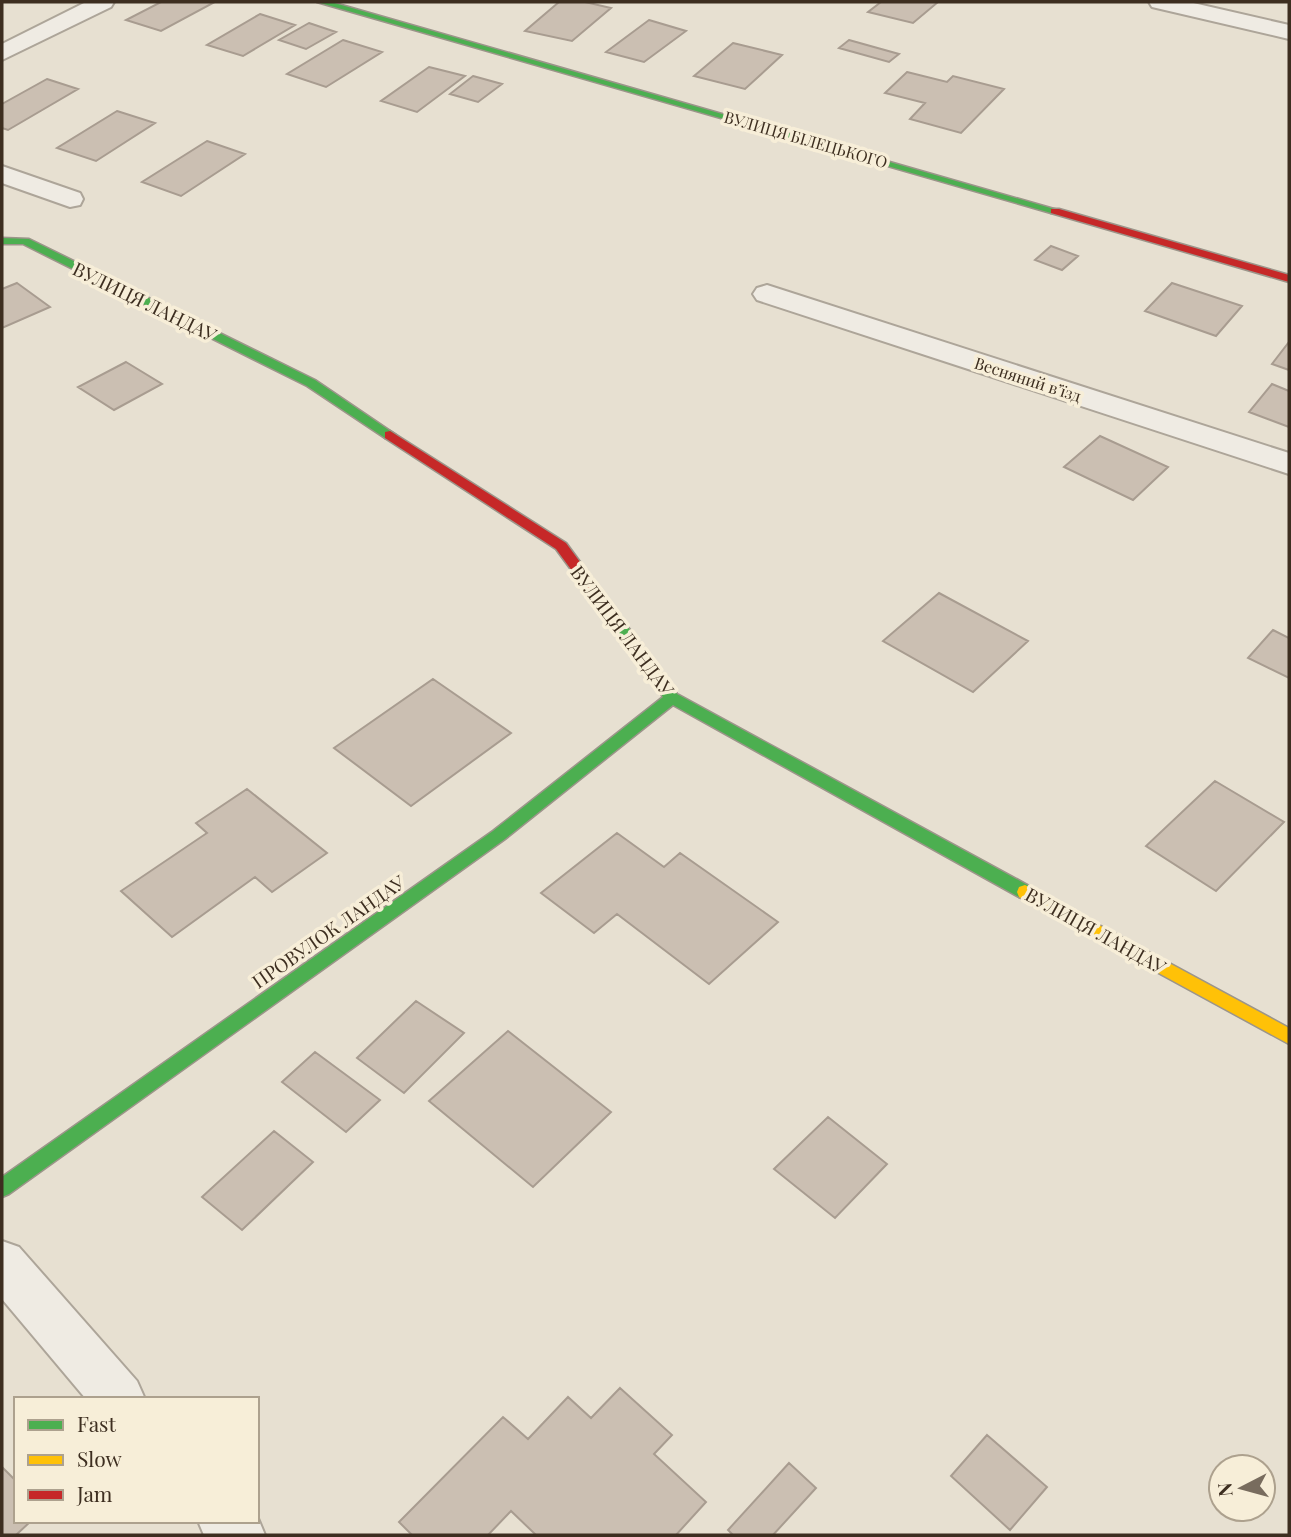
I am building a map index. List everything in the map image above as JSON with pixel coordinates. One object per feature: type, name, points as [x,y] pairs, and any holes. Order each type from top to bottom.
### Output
[{"type":"street","points":[[2,53],[103,2]]},
{"type":"street","name":"ВУЛИЦЯ БІЛЕЦЬКОГО","points":[[322,2],[1289,279]]},
{"type":"street","points":[[1160,2],[1289,32]]},
{"type":"street","points":[[2,174],[70,199]]},
{"type":"street","name":"ВУЛИЦЯ ЛАНДАУ","points":[[2,241],[24,241],[311,383],[561,545],[672,698],[1289,1037]]},
{"type":"street","name":"Весняний вʼїзд","points":[[767,295],[1289,464]]},
{"type":"street","name":"ПРОВУЛОК ЛАНДАУ","points":[[2,1188],[499,835],[672,698]]},
{"type":"street","points":[[2,1263],[117,1397]]},
{"type":"building","points":[[161,2],[213,3],[161,31],[126,20]]},
{"type":"building","points":[[559,2],[585,2],[611,8],[572,41],[525,31]]},
{"type":"building","points":[[881,2],[938,2],[913,23],[868,12]]},
{"type":"building","points":[[260,14],[295,25],[243,56],[207,45]]},
{"type":"building","points":[[649,20],[686,31],[644,62],[606,52]]},
{"type":"building","points":[[309,23],[336,32],[306,49],[279,40]]},
{"type":"building","points":[[343,40],[382,52],[326,87],[287,74]]},
{"type":"building","points":[[849,40],[899,54],[889,62],[839,48]]},
{"type":"building","points":[[733,43],[782,55],[745,89],[694,76]]},
{"type":"building","points":[[429,67],[465,76],[417,112],[381,101]]},
{"type":"building","points":[[907,72],[947,82],[953,76],[1004,89],[961,133],[910,119],[925,103],[885,93]]},
{"type":"building","points":[[473,76],[502,84],[478,102],[450,94]]},
{"type":"building","points":[[47,79],[78,89],[8,130],[2,128],[2,104]]},
{"type":"building","points":[[117,111],[155,123],[96,161],[57,148]]},
{"type":"building","points":[[207,141],[245,154],[181,196],[142,182]]},
{"type":"building","points":[[1051,246],[1078,256],[1062,270],[1035,260]]},
{"type":"building","points":[[17,283],[50,307],[2,328],[2,289]]},
{"type":"building","points":[[1172,283],[1242,306],[1216,336],[1145,311]]},
{"type":"building","points":[[1289,342],[1289,370],[1272,364]]},
{"type":"building","points":[[126,362],[162,384],[114,410],[78,387]]},
{"type":"building","points":[[1272,384],[1289,391],[1289,427],[1249,412]]},
{"type":"building","points":[[1100,436],[1168,467],[1133,500],[1064,467]]},
{"type":"building","points":[[939,593],[1028,641],[973,692],[883,641]]},
{"type":"building","points":[[1273,630],[1289,638],[1289,678],[1248,658]]},
{"type":"building","points":[[433,679],[511,733],[411,806],[334,748]]},
{"type":"building","points":[[1215,781],[1284,822],[1216,891],[1146,846]]},
{"type":"building","points":[[247,789],[327,853],[272,892],[255,877],[172,937],[121,891],[207,833],[196,823]]},
{"type":"building","points":[[617,833],[664,867],[680,853],[778,922],[709,984],[617,914],[594,933],[541,893]]},
{"type":"building","points":[[416,1001],[464,1033],[404,1093],[357,1058]]},
{"type":"building","points":[[508,1031],[611,1112],[533,1187],[429,1101]]},
{"type":"building","points":[[315,1052],[380,1100],[346,1132],[282,1082]]},
{"type":"building","points":[[828,1117],[887,1164],[835,1218],[774,1169]]},
{"type":"building","points":[[274,1131],[313,1162],[242,1230],[202,1197]]},
{"type":"building","points":[[620,1388],[672,1435],[654,1454],[706,1502],[676,1535],[536,1535],[511,1511],[488,1535],[412,1535],[399,1522],[503,1417],[528,1439],[568,1397],[591,1418]]},
{"type":"building","points":[[987,1435],[1047,1487],[1010,1530],[951,1476]]},
{"type":"building","points":[[789,1463],[816,1488],[773,1535],[733,1535],[728,1530]]},
{"type":"building","points":[[2,1467],[14,1479],[14,1523],[29,1523],[16,1535],[2,1535]]},
{"type":"traffic: fast","points":[[322,2],[1055,211]]},
{"type":"traffic: fast","points":[[2,241],[25,241],[311,383],[390,435]]},
{"type":"traffic: fast","points":[[614,618],[672,698],[1025,892]]},
{"type":"traffic: fast","points":[[2,1188],[499,835],[672,698]]},
{"type":"traffic: slow","points":[[1025,892],[1289,1037]]},
{"type":"traffic: jam","points":[[1055,211],[1289,279]]},
{"type":"traffic: jam","points":[[390,435],[561,546],[614,618]]}]
